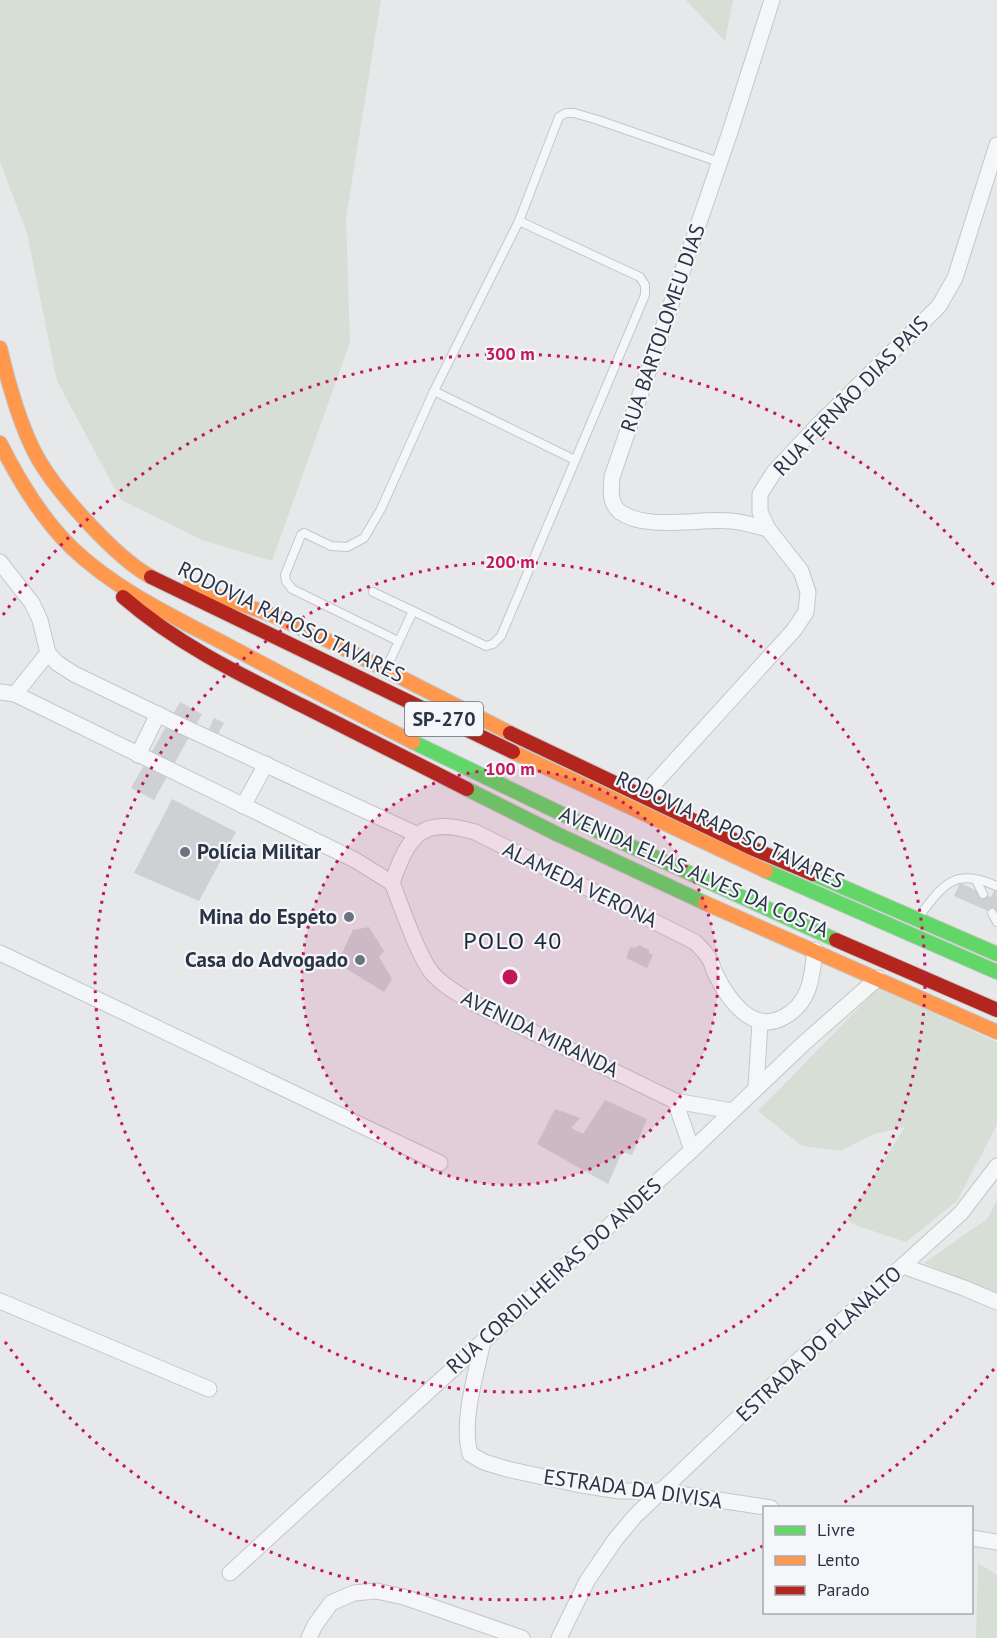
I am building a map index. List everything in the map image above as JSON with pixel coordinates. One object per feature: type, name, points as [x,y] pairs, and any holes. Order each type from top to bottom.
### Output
[{"type":"main road","name":"RODOVIA RAPOSO TAVARES","points":[[0,348],[9,386],[33,450],[61,490],[93,529],[118,553],[148,576],[744,862],[997,972]]},
{"type":"main road","name":"SP-270","points":[[0,443],[30,498],[54,529],[84,559],[125,588],[159,608],[439,756],[749,902],[997,1010]]},
{"type":"main road","name":"AVENIDA ELIAS ALVES DA COSTA","points":[[84,559],[121,596],[152,622],[245,677],[568,839],[731,915],[997,1032]]},
{"type":"main road","points":[[148,576],[191,586],[263,612],[333,643],[562,759],[749,847],[997,954]]},
{"type":"street","name":"RUA BARTOLOMEU DIAS","points":[[768,529],[731,521],[669,522],[636,519],[619,511],[611,498],[612,477],[772,0]]},
{"type":"street","name":"RUA FERNÃO DIAS PAIS","points":[[643,796],[794,630],[806,612],[808,592],[801,571],[768,529],[760,512],[760,494],[774,472],[819,424],[939,306],[955,278],[997,145]]},
{"type":"street","points":[[0,562],[32,603],[40,620],[48,653],[57,663],[74,674],[416,834],[401,856],[392,883],[355,860],[7,693],[48,653]]},
{"type":"street","points":[[138,755],[159,714]]},
{"type":"street","points":[[243,806],[266,764]]},
{"type":"street","name":"ALAMEDA VERONA","points":[[416,834],[433,828],[453,826],[475,832],[695,942],[710,960],[719,981],[735,1003],[743,1012],[759,1022]]},
{"type":"street","name":"AVENIDA MIRANDA","points":[[392,883],[431,972],[449,989],[675,1101],[732,1112]]},
{"type":"street","points":[[756,1088],[759,1022],[777,1021],[794,1012],[806,998],[815,950]]},
{"type":"street","points":[[0,953],[440,1162]]},
{"type":"street","name":"RUA CORDILHEIRAS DO ANDES","points":[[230,1573],[878,978]]},
{"type":"street","points":[[675,1101],[692,1150]]},
{"type":"street","name":"ESTRADA DO PLANALTO","points":[[559,1638],[587,1581],[615,1540],[635,1516],[801,1358],[961,1213],[997,1166]]},
{"type":"street","points":[[903,1266],[997,1302]]},
{"type":"street","points":[[0,1300],[209,1389]]},
{"type":"street","name":"ESTRADA DA DIVISA","points":[[483,1341],[467,1422],[466,1439],[470,1454],[484,1462],[507,1469],[576,1484],[619,1491],[660,1491],[763,1507]]},
{"type":"street","points":[[973,1538],[997,1542]]},
{"type":"street","points":[[309,1638],[315,1625],[332,1603],[354,1593],[376,1591],[404,1597],[522,1638]]},
{"type":"lane","points":[[398,641],[292,589],[285,575],[301,535],[304,533],[331,546],[347,547],[364,538],[381,509],[434,392],[519,221],[559,117],[566,113],[574,113],[719,162]]},
{"type":"lane","points":[[374,592],[486,646],[493,644],[501,636],[645,295],[645,285],[640,277],[519,221]]},
{"type":"lane","points":[[434,392],[575,460]]},
{"type":"lane","points":[[385,670],[413,611]]},
{"type":"lane","points":[[917,919],[936,894],[950,882],[960,878],[996,886]]},
{"type":"lane","points":[[976,880],[983,894]]},
{"type":"lane","points":[[992,913],[997,922]]},
{"type":"shaded area","points":[[0,0],[381,0],[346,218],[350,342],[272,561],[202,540],[121,500],[57,381],[27,233],[0,162]]},
{"type":"shaded area","points":[[686,0],[733,0],[725,41]]},
{"type":"shaded area","points":[[878,988],[997,1042],[997,1125],[957,1201],[906,1242],[855,1225],[847,1219],[905,1127],[874,1134],[841,1151],[802,1146],[758,1111]]},
{"type":"shaded area","points":[[997,1200],[997,1294],[924,1263],[987,1219]]},
{"type":"shaded area","points":[[978,1563],[997,1575],[997,1638],[976,1638]]},
{"type":"building","points":[[180,702],[202,714],[154,800],[131,788]]},
{"type":"building","points":[[214,718],[224,723],[218,734],[209,729]]},
{"type":"building","name":"Polícia Militar","points":[[172,799],[236,832],[199,901],[134,873]]},
{"type":"building","points":[[960,883],[991,897],[997,885],[997,915],[954,896]]},
{"type":"building","name":"Casa do Advogado","points":[[369,927],[384,951],[379,957],[392,979],[384,992],[337,963],[353,930]]},
{"type":"building","points":[[639,945],[653,955],[647,968],[626,958],[630,947],[635,948]]},
{"type":"building","points":[[605,1100],[647,1119],[632,1155],[622,1152],[608,1184],[537,1144],[555,1109],[580,1118],[571,1128],[583,1134]]},
{"type":"traffic: fast","points":[[413,742],[593,829],[836,940]]},
{"type":"traffic: fast","points":[[467,789],[705,903]]},
{"type":"traffic: fast","points":[[766,871],[997,972]]},
{"type":"traffic: fast","points":[[813,874],[997,954]]},
{"type":"traffic: slow","points":[[0,348],[18,412],[42,465],[85,520],[120,554],[151,577]]},
{"type":"traffic: slow","points":[[0,443],[23,485],[50,524],[72,548],[108,578],[168,614],[413,742]]},
{"type":"traffic: slow","points":[[190,586],[272,615],[333,643],[510,733]]},
{"type":"traffic: slow","points":[[513,752],[766,871]]},
{"type":"traffic: slow","points":[[705,903],[997,1032]]},
{"type":"traffic: jam","points":[[151,577],[513,752]]},
{"type":"traffic: jam","points":[[123,597],[165,629],[209,657],[467,789]]},
{"type":"traffic: jam","points":[[510,733],[749,847],[813,874]]},
{"type":"traffic: jam","points":[[836,940],[997,1010]]},
{"type":"place","name":"Polícia Militar","points":[[185,852]]},
{"type":"place","name":"Mina do Espeto","points":[[349,917]]},
{"type":"place","name":"Casa do Advogado","points":[[360,960]]},
{"type":"district","name":"POLO 40","points":[[513,941]]}]
